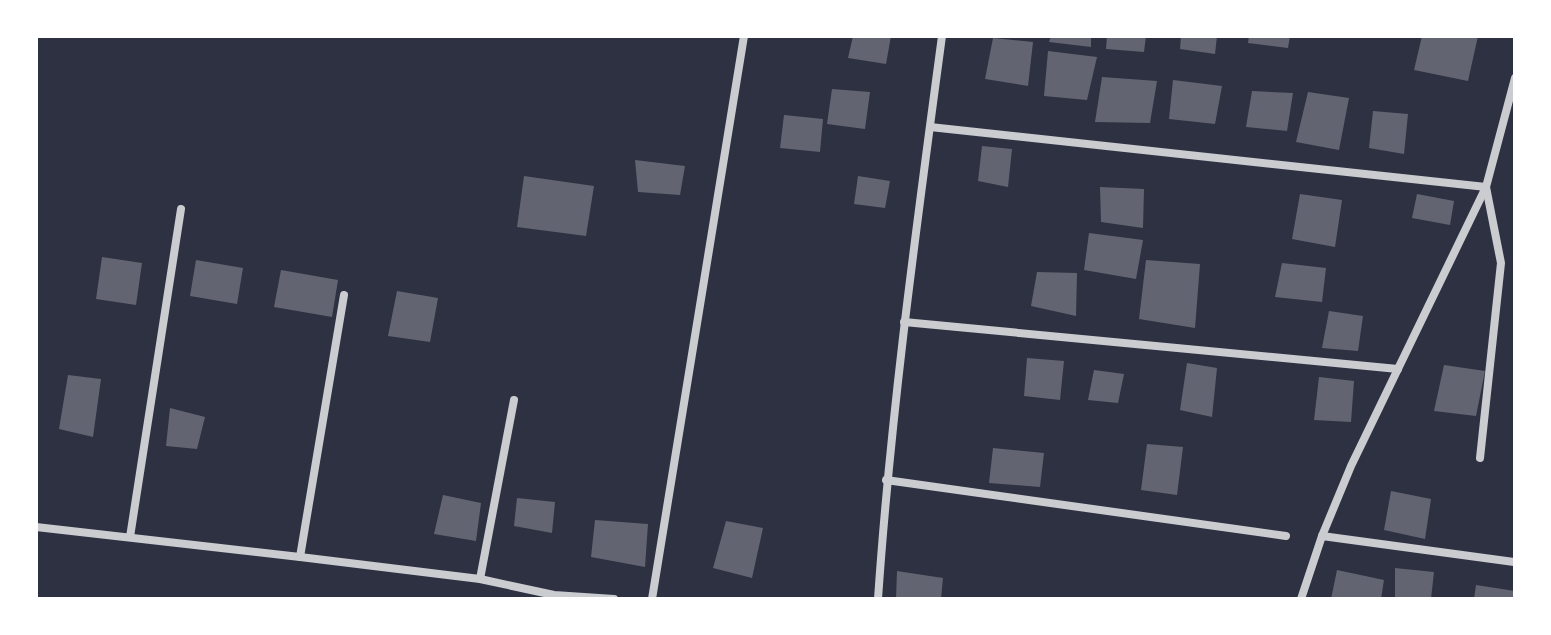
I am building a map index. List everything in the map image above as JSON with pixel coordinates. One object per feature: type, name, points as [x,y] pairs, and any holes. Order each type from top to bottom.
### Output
[{"type":"street","points":[[652,599],[744,36]]},
{"type":"street","points":[[878,599],[886,480],[942,36]]},
{"type":"street","points":[[1301,599],[1322,536],[1351,466],[1486,187],[1515,78]]},
{"type":"street","points":[[930,127],[1486,187]]},
{"type":"street","points":[[1480,458],[1501,263],[1486,187]]},
{"type":"street","points":[[130,537],[181,209]]},
{"type":"street","points":[[300,557],[344,295]]},
{"type":"street","points":[[904,322],[1398,369]]},
{"type":"street","points":[[480,579],[514,400]]},
{"type":"street","points":[[886,480],[1286,536]]},
{"type":"street","points":[[36,527],[480,579],[554,597],[614,599]]},
{"type":"street","points":[[1322,536],[1514,562]]},
{"type":"building","points":[[853,36],[891,36],[886,64],[848,58]]},
{"type":"building","points":[[1051,36],[1091,36],[1091,47],[1049,42]]},
{"type":"building","points":[[1107,36],[1146,36],[1144,52],[1106,49]]},
{"type":"building","points":[[1181,36],[1217,36],[1215,54],[1180,49]]},
{"type":"building","points":[[1249,36],[1290,36],[1288,48],[1248,43]]},
{"type":"building","points":[[1422,36],[1478,36],[1468,81],[1414,70]]},
{"type":"building","points":[[993,38],[1033,42],[1028,86],[985,79]]},
{"type":"building","points":[[1048,51],[1097,57],[1087,100],[1044,96]]},
{"type":"building","points":[[1102,77],[1157,81],[1150,123],[1095,122]]},
{"type":"building","points":[[1173,80],[1222,86],[1215,124],[1169,119]]},
{"type":"building","points":[[832,89],[870,92],[865,129],[827,124]]},
{"type":"building","points":[[1252,91],[1293,93],[1287,131],[1246,127]]},
{"type":"building","points":[[1308,92],[1349,98],[1339,150],[1296,142]]},
{"type":"building","points":[[1373,111],[1408,114],[1404,154],[1369,148]]},
{"type":"building","points":[[784,115],[823,119],[820,152],[780,148]]},
{"type":"building","points":[[982,146],[1012,149],[1008,187],[978,181]]},
{"type":"building","points":[[635,160],[685,166],[680,195],[638,192]]},
{"type":"building","points":[[524,176],[594,186],[586,236],[517,227]]},
{"type":"building","points":[[858,176],[890,181],[885,208],[854,204]]},
{"type":"building","points":[[1100,187],[1144,189],[1143,228],[1101,222]]},
{"type":"building","points":[[1300,194],[1342,200],[1335,247],[1292,239]]},
{"type":"building","points":[[1417,194],[1454,201],[1450,225],[1412,218]]},
{"type":"building","points":[[1089,233],[1143,240],[1136,279],[1084,270]]},
{"type":"building","points":[[102,257],[142,263],[136,305],[96,299]]},
{"type":"building","points":[[196,260],[243,268],[237,304],[190,296]]},
{"type":"building","points":[[1146,260],[1200,264],[1195,328],[1139,319]]},
{"type":"building","points":[[1282,263],[1326,268],[1322,302],[1275,297]]},
{"type":"building","points":[[281,270],[338,280],[332,317],[274,307]]},
{"type":"building","points":[[1037,272],[1077,273],[1076,316],[1031,306]]},
{"type":"building","points":[[397,291],[438,298],[430,342],[388,336]]},
{"type":"building","points":[[1329,311],[1363,316],[1358,351],[1322,348]]},
{"type":"building","points":[[1027,358],[1064,361],[1060,400],[1024,396]]},
{"type":"building","points":[[1187,363],[1217,368],[1212,417],[1180,410]]},
{"type":"building","points":[[1444,365],[1485,371],[1476,416],[1434,411]]},
{"type":"building","points":[[1094,370],[1124,374],[1118,403],[1088,400]]},
{"type":"building","points":[[68,375],[101,379],[93,437],[59,429]]},
{"type":"building","points":[[1319,377],[1354,381],[1351,422],[1314,420]]},
{"type":"building","points":[[170,408],[205,417],[197,449],[166,446]]},
{"type":"building","points":[[1147,444],[1183,447],[1177,495],[1141,490]]},
{"type":"building","points":[[993,448],[1044,453],[1040,487],[989,483]]},
{"type":"building","points":[[1391,491],[1431,499],[1425,539],[1384,530]]},
{"type":"building","points":[[443,495],[481,503],[476,541],[434,534]]},
{"type":"building","points":[[517,498],[555,502],[552,533],[514,526]]},
{"type":"building","points":[[595,520],[648,524],[645,567],[591,557]]},
{"type":"building","points":[[726,521],[763,528],[752,578],[713,568]]},
{"type":"building","points":[[1395,568],[1434,572],[1431,599],[1395,598]]},
{"type":"building","points":[[1337,570],[1384,580],[1381,599],[1331,599]]},
{"type":"building","points":[[897,571],[943,578],[941,599],[896,599]]},
{"type":"building","points":[[1476,585],[1515,591],[1515,599],[1474,599]]}]
